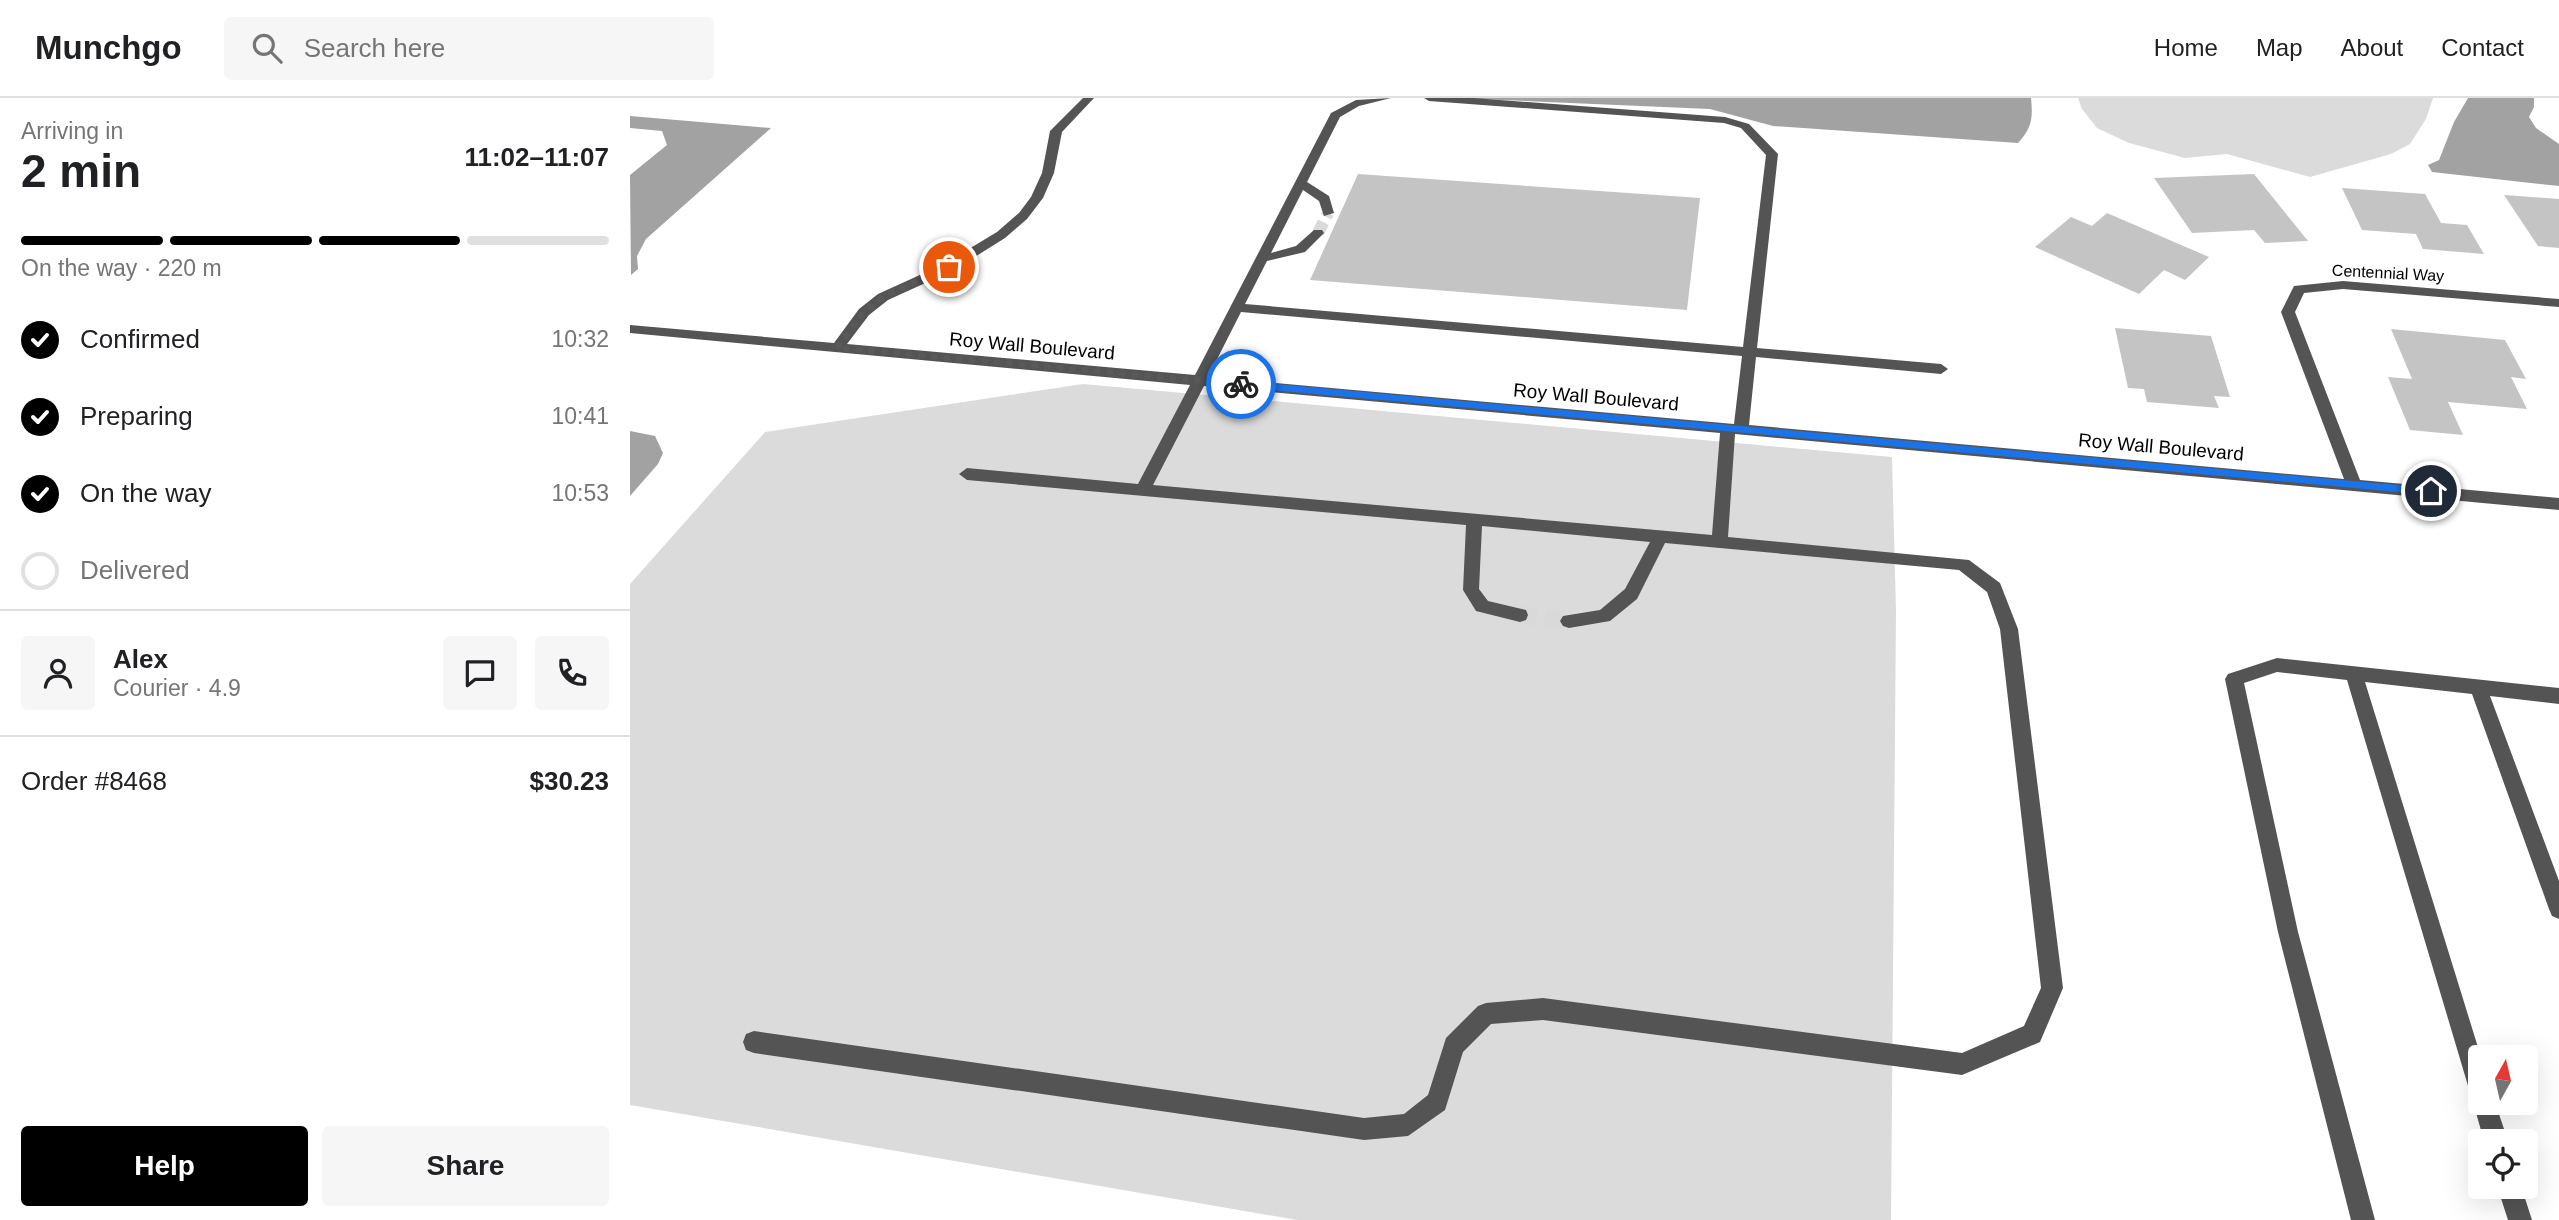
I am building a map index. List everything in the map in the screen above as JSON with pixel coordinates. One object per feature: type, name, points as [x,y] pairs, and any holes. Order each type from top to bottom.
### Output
[{"type":"street","points":[[837,348],[864,312],[883,297],[949,267],[1001,234],[1023,216],[1037,198],[1048,173],[1056,131],[1089,98]]},
{"type":"street","points":[[1143,490],[1335,114],[1356,103],[1386,98]]},
{"type":"street","points":[[1429,98],[1725,120],[1745,126],[1772,154],[1750,353],[1735,429],[1720,542]]},
{"type":"street","points":[[1300,183],[1325,199],[1328,213]]},
{"type":"street","points":[[1262,258],[1297,252],[1311,244],[1318,233]]},
{"type":"street","name":"Centennial Way","points":[[2354,484],[2288,312],[2300,289],[2343,285],[2559,303]]},
{"type":"street","points":[[1236,307],[1941,369]]},
{"type":"street","name":"Roy Wall Boulevard","points":[[630,329],[2559,504]]},
{"type":"street","points":[[754,1042],[1364,1129],[1408,1125],[1437,1102],[1454,1046],[1486,1014],[1543,1009],[1962,1064],[2032,1034],[2052,988],[2009,629],[1994,589],[1963,564],[967,474]]},
{"type":"street","points":[[1474,520],[1471,590],[1482,607],[1520,615]]},
{"type":"street","points":[[1569,621],[1604,616],[1631,594],[1660,537]]},
{"type":"street","points":[[2363,1220],[2288,932],[2234,679],[2277,665],[2559,696]]},
{"type":"street","points":[[2354,674],[2468,1049]]},
{"type":"street","points":[[2478,687],[2559,909]]},
{"type":"street","points":[[2514,1199],[2520,1220]]},
{"type":"shaded area","points":[[1453,98],[2031,98],[2032,111],[2029,127],[2018,143],[1773,126],[1710,109]]},
{"type":"shaded area","points":[[2078,98],[2433,98],[2426,119],[2410,144],[2391,154],[2310,177],[2227,154],[2185,158],[2129,143],[2097,128],[2082,109]]},
{"type":"shaded area","points":[[2468,98],[2534,98],[2534,107],[2529,117],[2536,128],[2559,144],[2559,186],[2432,172],[2428,165],[2439,160],[2454,122]]},
{"type":"shaded area","points":[[630,116],[771,128],[646,239],[637,256],[638,269],[631,275],[630,175],[667,145],[662,131],[630,128]]},
{"type":"shaded area","points":[[1083,384],[1892,457],[1896,610],[1891,1220],[1297,1220],[630,1105],[630,584],[765,432]]},
{"type":"shaded area","points":[[630,431],[655,436],[663,453],[658,464],[630,496]]},
{"type":"building","points":[[1358,174],[1700,198],[1687,310],[1310,280]]},
{"type":"building","points":[[2254,174],[2308,241],[2265,243],[2254,230],[2192,233],[2154,178]]},
{"type":"building","points":[[2342,188],[2425,194],[2441,223],[2467,225],[2484,254],[2423,249],[2416,234],[2362,230]]},
{"type":"building","points":[[2504,195],[2559,199],[2559,248],[2538,246]]},
{"type":"building","points":[[2107,213],[2209,257],[2185,280],[2164,270],[2139,294],[2035,247],[2071,217],[2092,226]]},
{"type":"building","points":[[2115,328],[2211,336],[2230,397],[2214,396],[2219,408],[2147,402],[2144,389],[2128,388]]},
{"type":"building","points":[[2391,329],[2505,340],[2526,379],[2511,377],[2527,409],[2448,402],[2463,435],[2410,430],[2388,377],[2412,379]]},
{"type":"tunnel","points":[[1318,233],[1328,213]]},
{"type":"tunnel","points":[[1520,615],[1569,621]]},
{"type":"way so far","points":[[949,267],[883,297],[864,312],[837,348],[1241,384]]},
{"type":"route","points":[[1241,384],[2431,491]]}]
